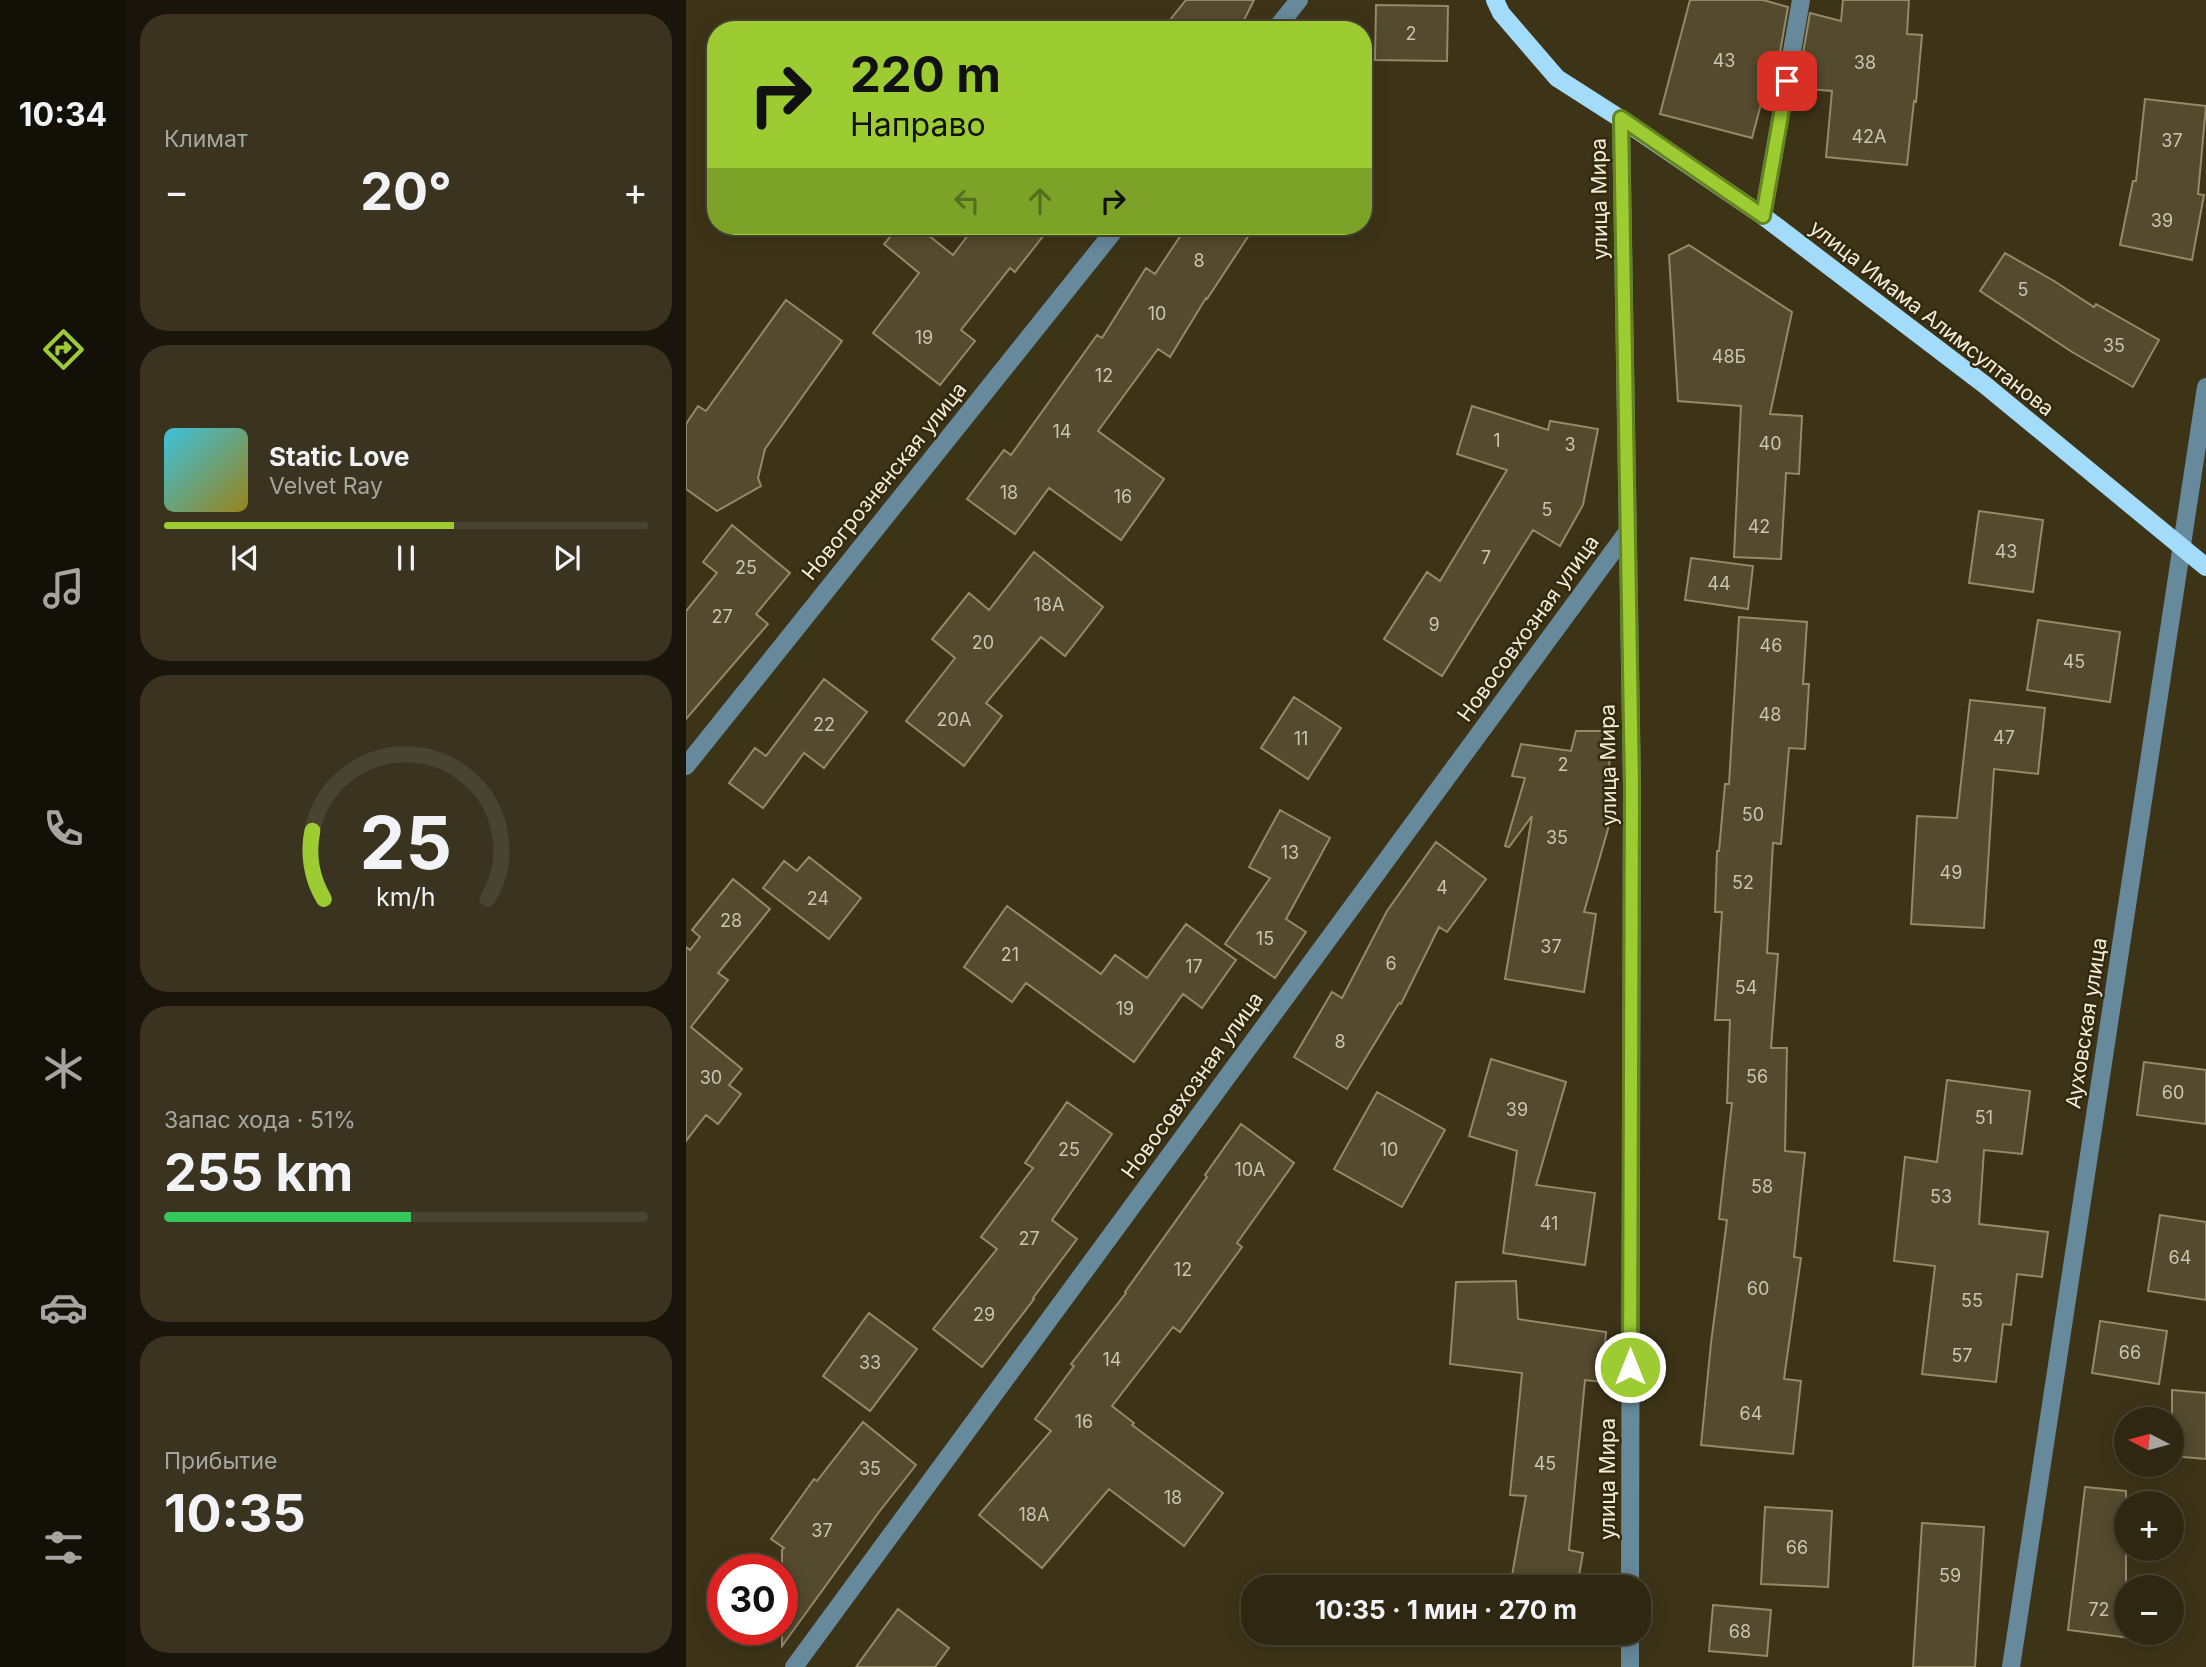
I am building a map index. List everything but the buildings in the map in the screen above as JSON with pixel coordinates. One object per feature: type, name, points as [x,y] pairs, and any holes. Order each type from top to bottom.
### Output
[{"type":"main road","name":"улица Мира","points":[[1495,0],[1501,13],[1557,78],[1621,118]]},
{"type":"main road","name":"улица Имама Алимсултанова","points":[[1621,118],[1763,216],[1985,385],[2206,567]]},
{"type":"street","points":[[1282,21],[1299,0]]},
{"type":"street","points":[[1763,216],[1801,0]]},
{"type":"street","name":"улица Мира","points":[[1621,118],[1632,787],[1630,1575]]},
{"type":"street","name":"Новогрозненская улица","points":[[686,766],[1111,235]]},
{"type":"street","name":"Ауховская улица","points":[[2011,1667],[2206,387]]},
{"type":"street","name":"Новосовхозная улица","points":[[794,1667],[1628,531]]},
{"type":"street","points":[[1630,1645],[1630,1667]]},
{"type":"route","points":[[1630,1367],[1632,787],[1621,118],[1763,216],[1787,81]]}]
